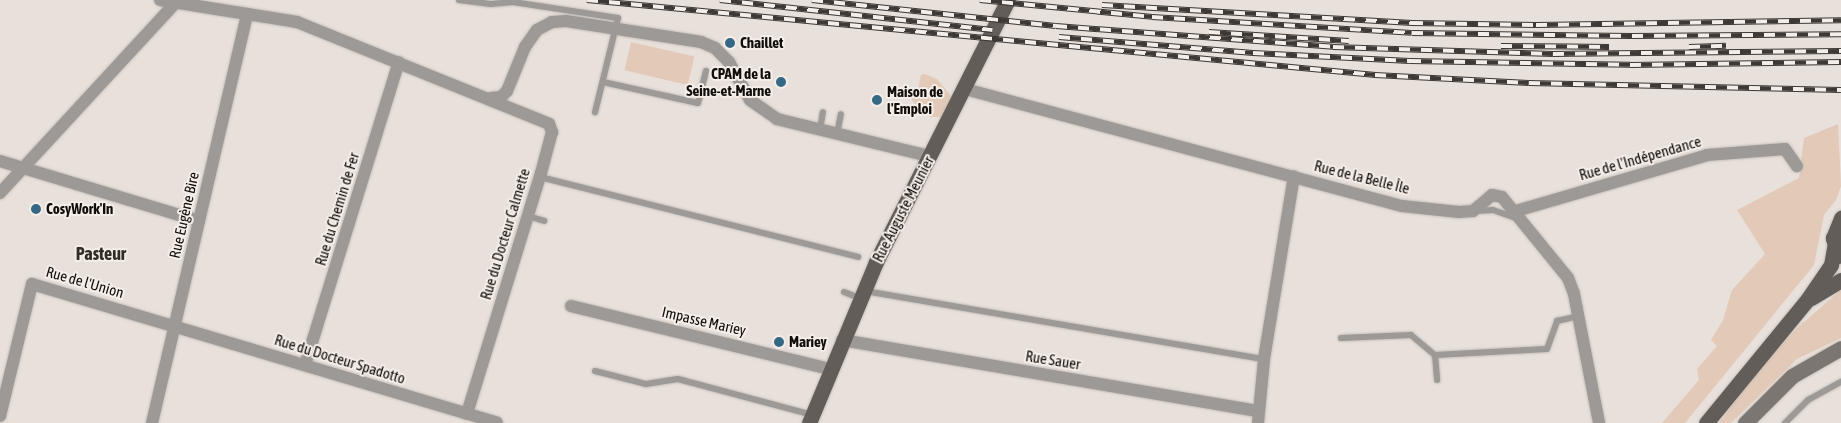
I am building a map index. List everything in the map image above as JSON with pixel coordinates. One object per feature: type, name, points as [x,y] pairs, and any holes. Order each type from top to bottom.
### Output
[{"type":"main road","name":"Rue Auguste Meunier","points":[[811,419],[862,294],[929,156],[965,90],[1008,0]]},
{"type":"main road","points":[[1707,423],[1808,300],[1831,265],[1838,254],[1835,228],[1841,218]]},
{"type":"main road","points":[[1808,300],[1841,280]]},
{"type":"street","name":"Rue du Docteur Calmette","points":[[160,0],[297,22],[491,98],[549,124],[552,132],[540,177],[467,414]]},
{"type":"street","points":[[0,193],[176,2]]},
{"type":"street","name":"Rue Eugène Bire","points":[[152,423],[247,14]]},
{"type":"street","points":[[491,98],[501,97],[507,91],[525,47],[537,30],[552,22],[566,20],[701,42],[715,48],[729,62],[742,90],[761,110],[777,119],[929,156]]},
{"type":"street","name":"Rue du Chemin de Fer","points":[[305,365],[399,62]]},
{"type":"street","name":"Rue de la Belle Île","points":[[965,90],[1402,206],[1473,211],[1492,195],[1502,197],[1568,278],[1579,316],[1599,423]]},
{"type":"street","name":"Rue de l'Indépendance","points":[[1517,215],[1707,154],[1785,149],[1796,166]]},
{"type":"street","points":[[0,161],[199,221]]},
{"type":"street","points":[[1258,417],[1264,359],[1294,176]]},
{"type":"street","name":"Rue de l'Union","points":[[0,416],[31,285],[174,325]]},
{"type":"street","name":"Impasse Mariey","points":[[571,306],[830,369]]},
{"type":"street","name":"Rue du Docteur Spadotto","points":[[174,325],[497,423]]},
{"type":"street","name":"Rue Sauer","points":[[842,340],[1258,417]]},
{"type":"street","points":[[1745,423],[1792,376],[1839,352]]},
{"type":"lane","points":[[460,0],[491,4],[513,2],[618,18],[595,112]]},
{"type":"lane","points":[[603,82],[698,102],[706,71]]},
{"type":"lane","points":[[820,130],[823,112]]},
{"type":"lane","points":[[837,134],[841,114]]},
{"type":"lane","points":[[540,177],[858,257]]},
{"type":"lane","points":[[528,216],[544,221]]},
{"type":"lane","points":[[844,292],[1264,359]]},
{"type":"lane","points":[[1340,338],[1411,335],[1435,355],[1547,348],[1557,321],[1579,316]]},
{"type":"lane","points":[[1435,355],[1437,380]]},
{"type":"lane","points":[[595,371],[646,384],[678,379],[811,419]]},
{"type":"lane","points":[[1785,423],[1808,400],[1841,382]]},
{"type":"shaded area","points":[[631,42],[694,57],[688,85],[624,70]]},
{"type":"shaded area","points":[[925,74],[937,79],[951,96],[943,117],[930,117],[921,112],[910,97],[911,93],[917,94],[921,75]]},
{"type":"shaded area","points":[[1838,124],[1841,186],[1836,200],[1824,215],[1814,265],[1685,423],[1662,423],[1699,380],[1697,369],[1717,346],[1711,340],[1723,320],[1732,290],[1765,254],[1737,210],[1799,178],[1804,138]]},
{"type":"shaded area","points":[[1841,290],[1841,338],[1797,359],[1731,423],[1719,423],[1755,374],[1797,328]]},
{"type":"railway","points":[[587,0],[1375,75],[1529,83],[1841,90]]},
{"type":"railway","points":[[720,0],[992,30]]},
{"type":"railway","points":[[812,0],[1056,26],[1333,47],[1553,54],[1841,51]]},
{"type":"railway","points":[[980,0],[1152,17],[1412,33],[1632,36],[1841,34]]},
{"type":"railway","points":[[1102,5],[1412,23],[1536,25],[1841,20]]},
{"type":"railway","points":[[1209,32],[1349,41]]},
{"type":"railway","points":[[1059,37],[1253,53],[1410,61],[1630,65],[1841,62]]},
{"type":"railway","points":[[1501,46],[1609,47]]},
{"type":"railway","points":[[1689,47],[1726,46]]},
{"type":"place","name":"Chaillet","points":[[730,43]]},
{"type":"place","name":"CPAM de la Seine-et-Marne","points":[[781,82]]},
{"type":"place","name":"Maison de l'Emploi","points":[[877,100]]},
{"type":"place","name":"CosyWork'In","points":[[36,209]]},
{"type":"place","name":"Mariey","points":[[779,342]]},
{"type":"district","name":"Pasteur","points":[[101,254]]}]
